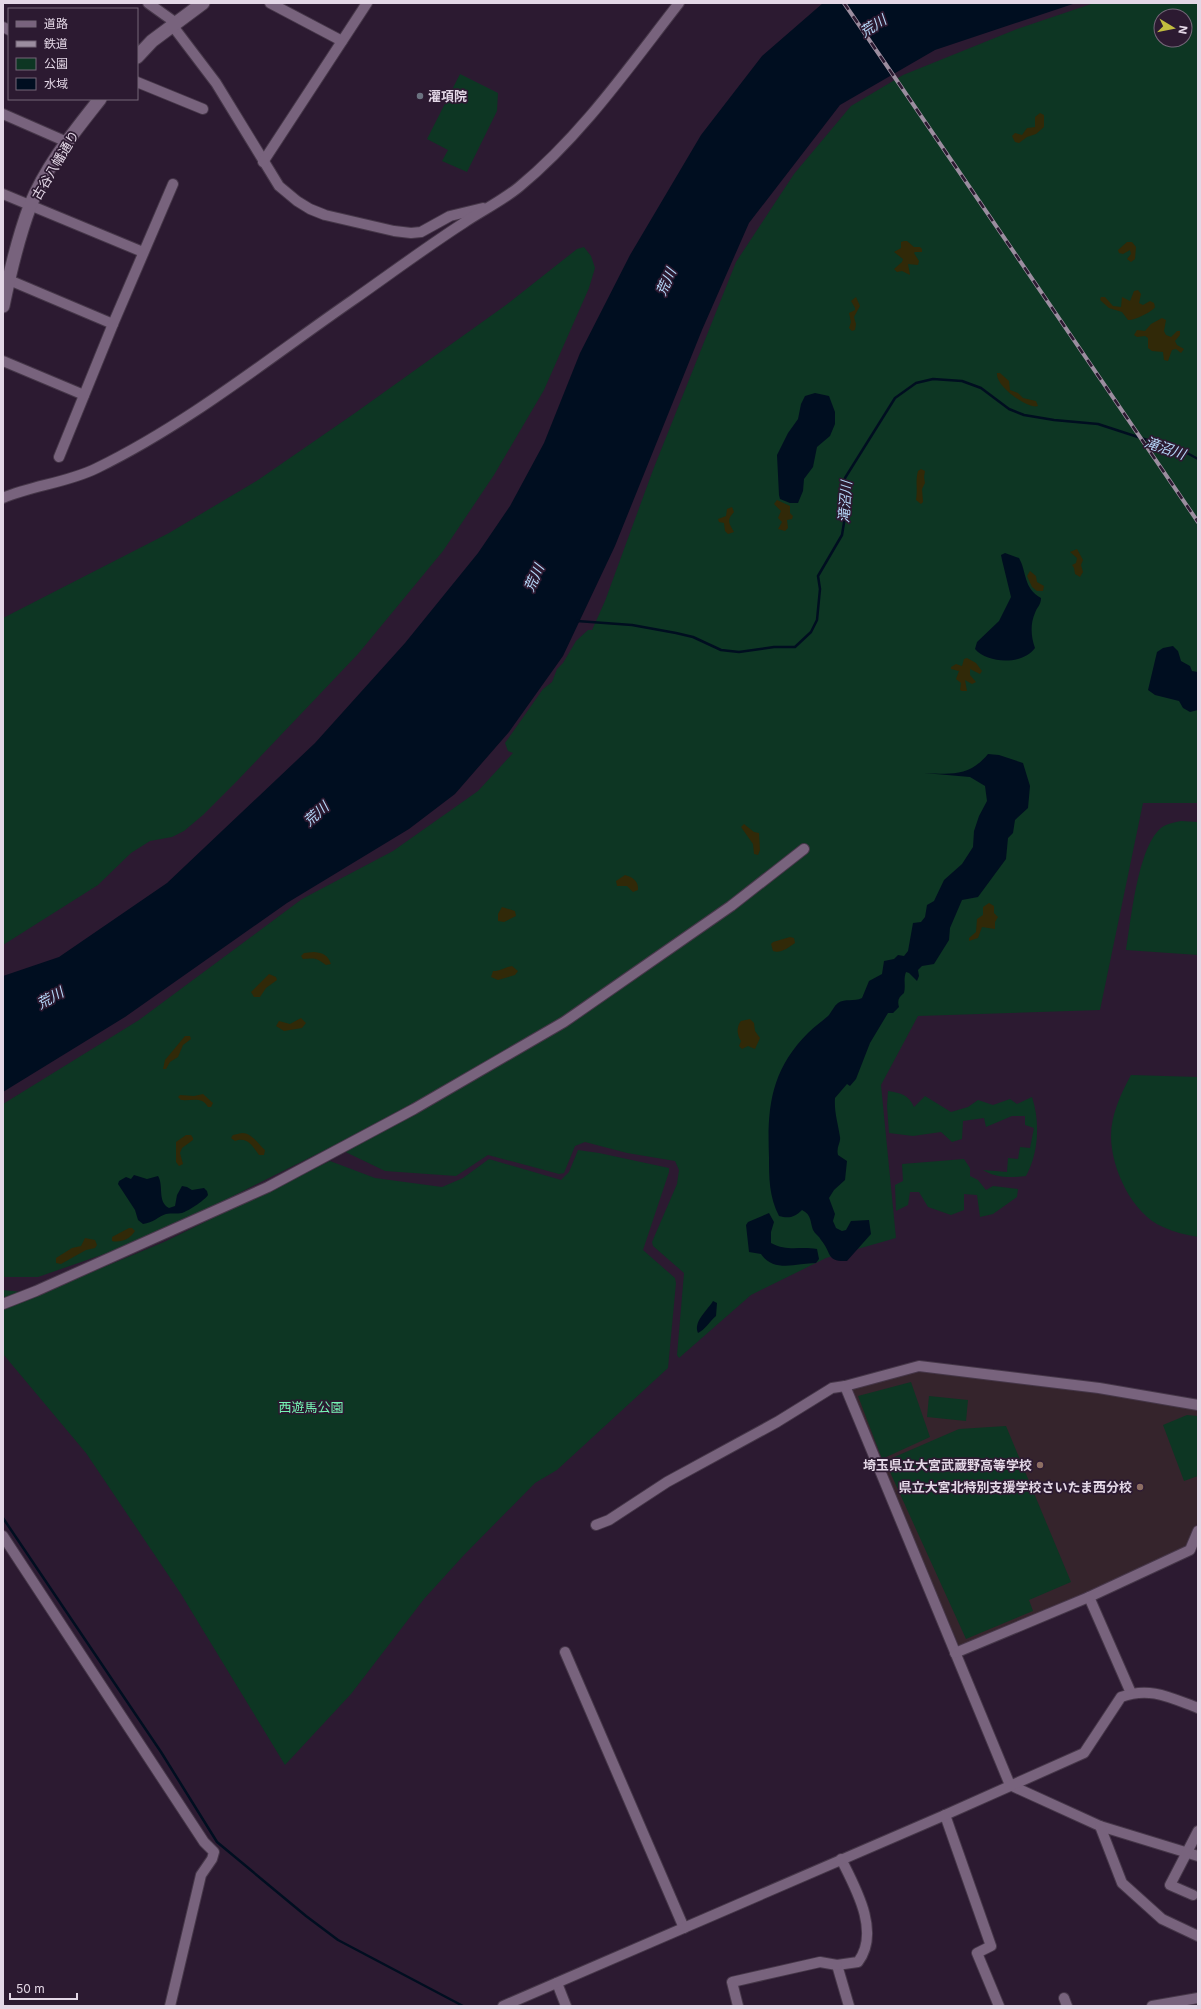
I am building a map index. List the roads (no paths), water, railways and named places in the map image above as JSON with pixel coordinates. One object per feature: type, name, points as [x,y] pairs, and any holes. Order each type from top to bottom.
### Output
[{"type":"street","points":[[148,3],[174,24],[216,83],[263,162],[280,186],[310,209],[325,215],[394,231],[421,232],[450,216],[471,209],[486,207]]},
{"type":"street","points":[[138,56],[174,24],[203,3]]},
{"type":"street","points":[[270,3],[342,41]]},
{"type":"street","points":[[263,162],[367,3]]},
{"type":"street","points":[[3,498],[79,476],[96,469],[157,435],[214,399],[486,207],[519,187],[565,143],[620,81],[679,3]]},
{"type":"street","points":[[138,82],[203,110]]},
{"type":"street","name":"古谷八幡通り","points":[[3,306],[8,280],[31,206],[41,183],[67,142],[99,100]]},
{"type":"street","points":[[3,114],[67,142]]},
{"type":"street","points":[[59,457],[143,252],[173,184]]},
{"type":"street","points":[[3,194],[143,252]]},
{"type":"street","points":[[8,280],[113,324]]},
{"type":"street","points":[[3,361],[84,395]]},
{"type":"street","points":[[3,1304],[36,1291],[262,1190],[414,1108],[564,1022],[731,906],[804,849]]},
{"type":"street","points":[[596,1525],[609,1520],[668,1482],[777,1422],[819,1394],[832,1388],[919,1366],[1099,1388],[1198,1405]]},
{"type":"street","points":[[844,1386],[1010,1785],[1100,1826],[1198,1856]]},
{"type":"street","points":[[955,1653],[1089,1597],[1190,1550],[1198,1531]]},
{"type":"street","points":[[3,1536],[204,1842],[214,1852],[212,1859],[201,1875],[170,2006]]},
{"type":"street","points":[[1089,1597],[1131,1693]]},
{"type":"street","points":[[565,1652],[684,1928]]},
{"type":"street","points":[[503,2006],[945,1815],[1084,1753],[1122,1697],[1131,1693],[1149,1691],[1198,1708]]},
{"type":"street","points":[[945,1815],[991,1946],[976,1953],[999,2006]]},
{"type":"street","points":[[1100,1826],[1122,1883],[1162,1919],[1198,1936]]},
{"type":"street","points":[[1193,1895],[1170,1884],[1198,1831]]},
{"type":"street","points":[[738,2006],[732,1982],[820,1962],[837,1965],[858,1962],[864,1954],[868,1939],[860,1895],[841,1859]]},
{"type":"street","points":[[837,1965],[849,2006]]},
{"type":"street","points":[[557,1983],[566,2006]]},
{"type":"street","points":[[1152,2006],[1198,1998]]},
{"type":"water","name":"荒川","points":[[823,3],[1076,3],[935,50],[840,105],[749,223],[702,330],[615,546],[563,656],[509,732],[455,794],[409,829],[287,903],[125,1017],[3,1092],[3,976],[59,957],[167,883],[315,743],[405,643],[478,553],[510,506],[544,443],[580,353],[630,255],[701,135],[762,56]]},
{"type":"water","points":[[815,393],[829,396],[835,412],[835,424],[830,436],[817,447],[813,467],[804,479],[803,491],[798,503],[790,503],[780,499],[777,455],[788,433],[798,419],[801,404],[805,396]]},
{"type":"water","points":[[1005,553],[1019,558],[1022,563],[1028,585],[1035,594],[1041,598],[1033,617],[1032,635],[1035,648],[1030,654],[1014,660],[997,660],[988,658],[975,649],[977,642],[999,621],[1011,597],[1001,555]]},
{"type":"water","points":[[1173,646],[1178,651],[1181,661],[1190,666],[1192,671],[1198,672],[1198,710],[1190,712],[1183,708],[1179,701],[1155,695],[1148,690],[1157,652],[1163,648]]},
{"type":"water","points":[[988,754],[999,755],[1023,763],[1030,786],[1028,808],[1015,820],[1013,833],[1008,838],[1006,859],[978,897],[962,900],[950,928],[949,940],[934,964],[922,966],[918,970],[919,976],[917,981],[906,972],[904,993],[899,999],[899,1007],[893,1013],[888,1013],[870,1043],[856,1079],[850,1086],[847,1084],[835,1098],[840,1139],[838,1155],[847,1161],[845,1180],[834,1190],[829,1198],[835,1214],[833,1221],[836,1228],[842,1231],[846,1230],[851,1221],[869,1220],[871,1234],[847,1261],[836,1260],[830,1256],[813,1230],[808,1214],[802,1210],[794,1216],[779,1216],[773,1202],[769,1172],[769,1122],[774,1090],[786,1061],[808,1033],[829,1015],[838,1003],[862,998],[869,981],[882,974],[884,961],[894,959],[898,955],[904,956],[908,951],[913,923],[921,922],[925,917],[927,905],[934,901],[944,880],[962,864],[973,847],[974,831],[979,816],[987,801],[985,786],[970,777],[924,773],[943,774],[967,770],[974,767]]},
{"type":"water","points":[[134,1175],[147,1179],[158,1176],[161,1184],[163,1202],[169,1208],[175,1206],[177,1195],[182,1186],[192,1190],[204,1188],[208,1195],[200,1203],[185,1212],[166,1214],[143,1224],[138,1220],[135,1210],[118,1184],[119,1181],[126,1177],[131,1179]]},
{"type":"water","points":[[769,1213],[774,1222],[771,1232],[771,1243],[788,1248],[817,1249],[819,1259],[816,1263],[786,1266],[779,1265],[766,1260],[761,1254],[749,1252],[746,1225],[748,1222]]},
{"type":"water","points":[[713,1301],[717,1303],[716,1316],[703,1330],[698,1333],[697,1329],[699,1320]]},
{"type":"waterway","name":"滝沼川","points":[[577,621],[632,625],[676,633],[693,637],[721,650],[739,652],[774,647],[795,647],[811,632],[817,620],[820,589],[818,576],[842,535],[847,504],[844,496],[845,478],[895,398],[916,383],[933,379],[962,381],[981,388],[1009,409],[1024,415],[1054,420],[1098,424],[1187,453],[1198,459]]},
{"type":"waterway","points":[[3,1518],[161,1752],[217,1842],[306,1916],[338,1940],[463,2006]]},
{"type":"railway","points":[[844,3],[1198,522]]},
{"type":"place","name":"灌項院","points":[[420,96]]},
{"type":"place","name":"埼玉県立大宮武蔵野高等学校","points":[[1040,1465]]},
{"type":"place","name":"県立大宮北特別支援学校さいたま西分校","points":[[1140,1487]]},
{"type":"park label","name":"西遊馬公園","points":[[311,1407]]}]
